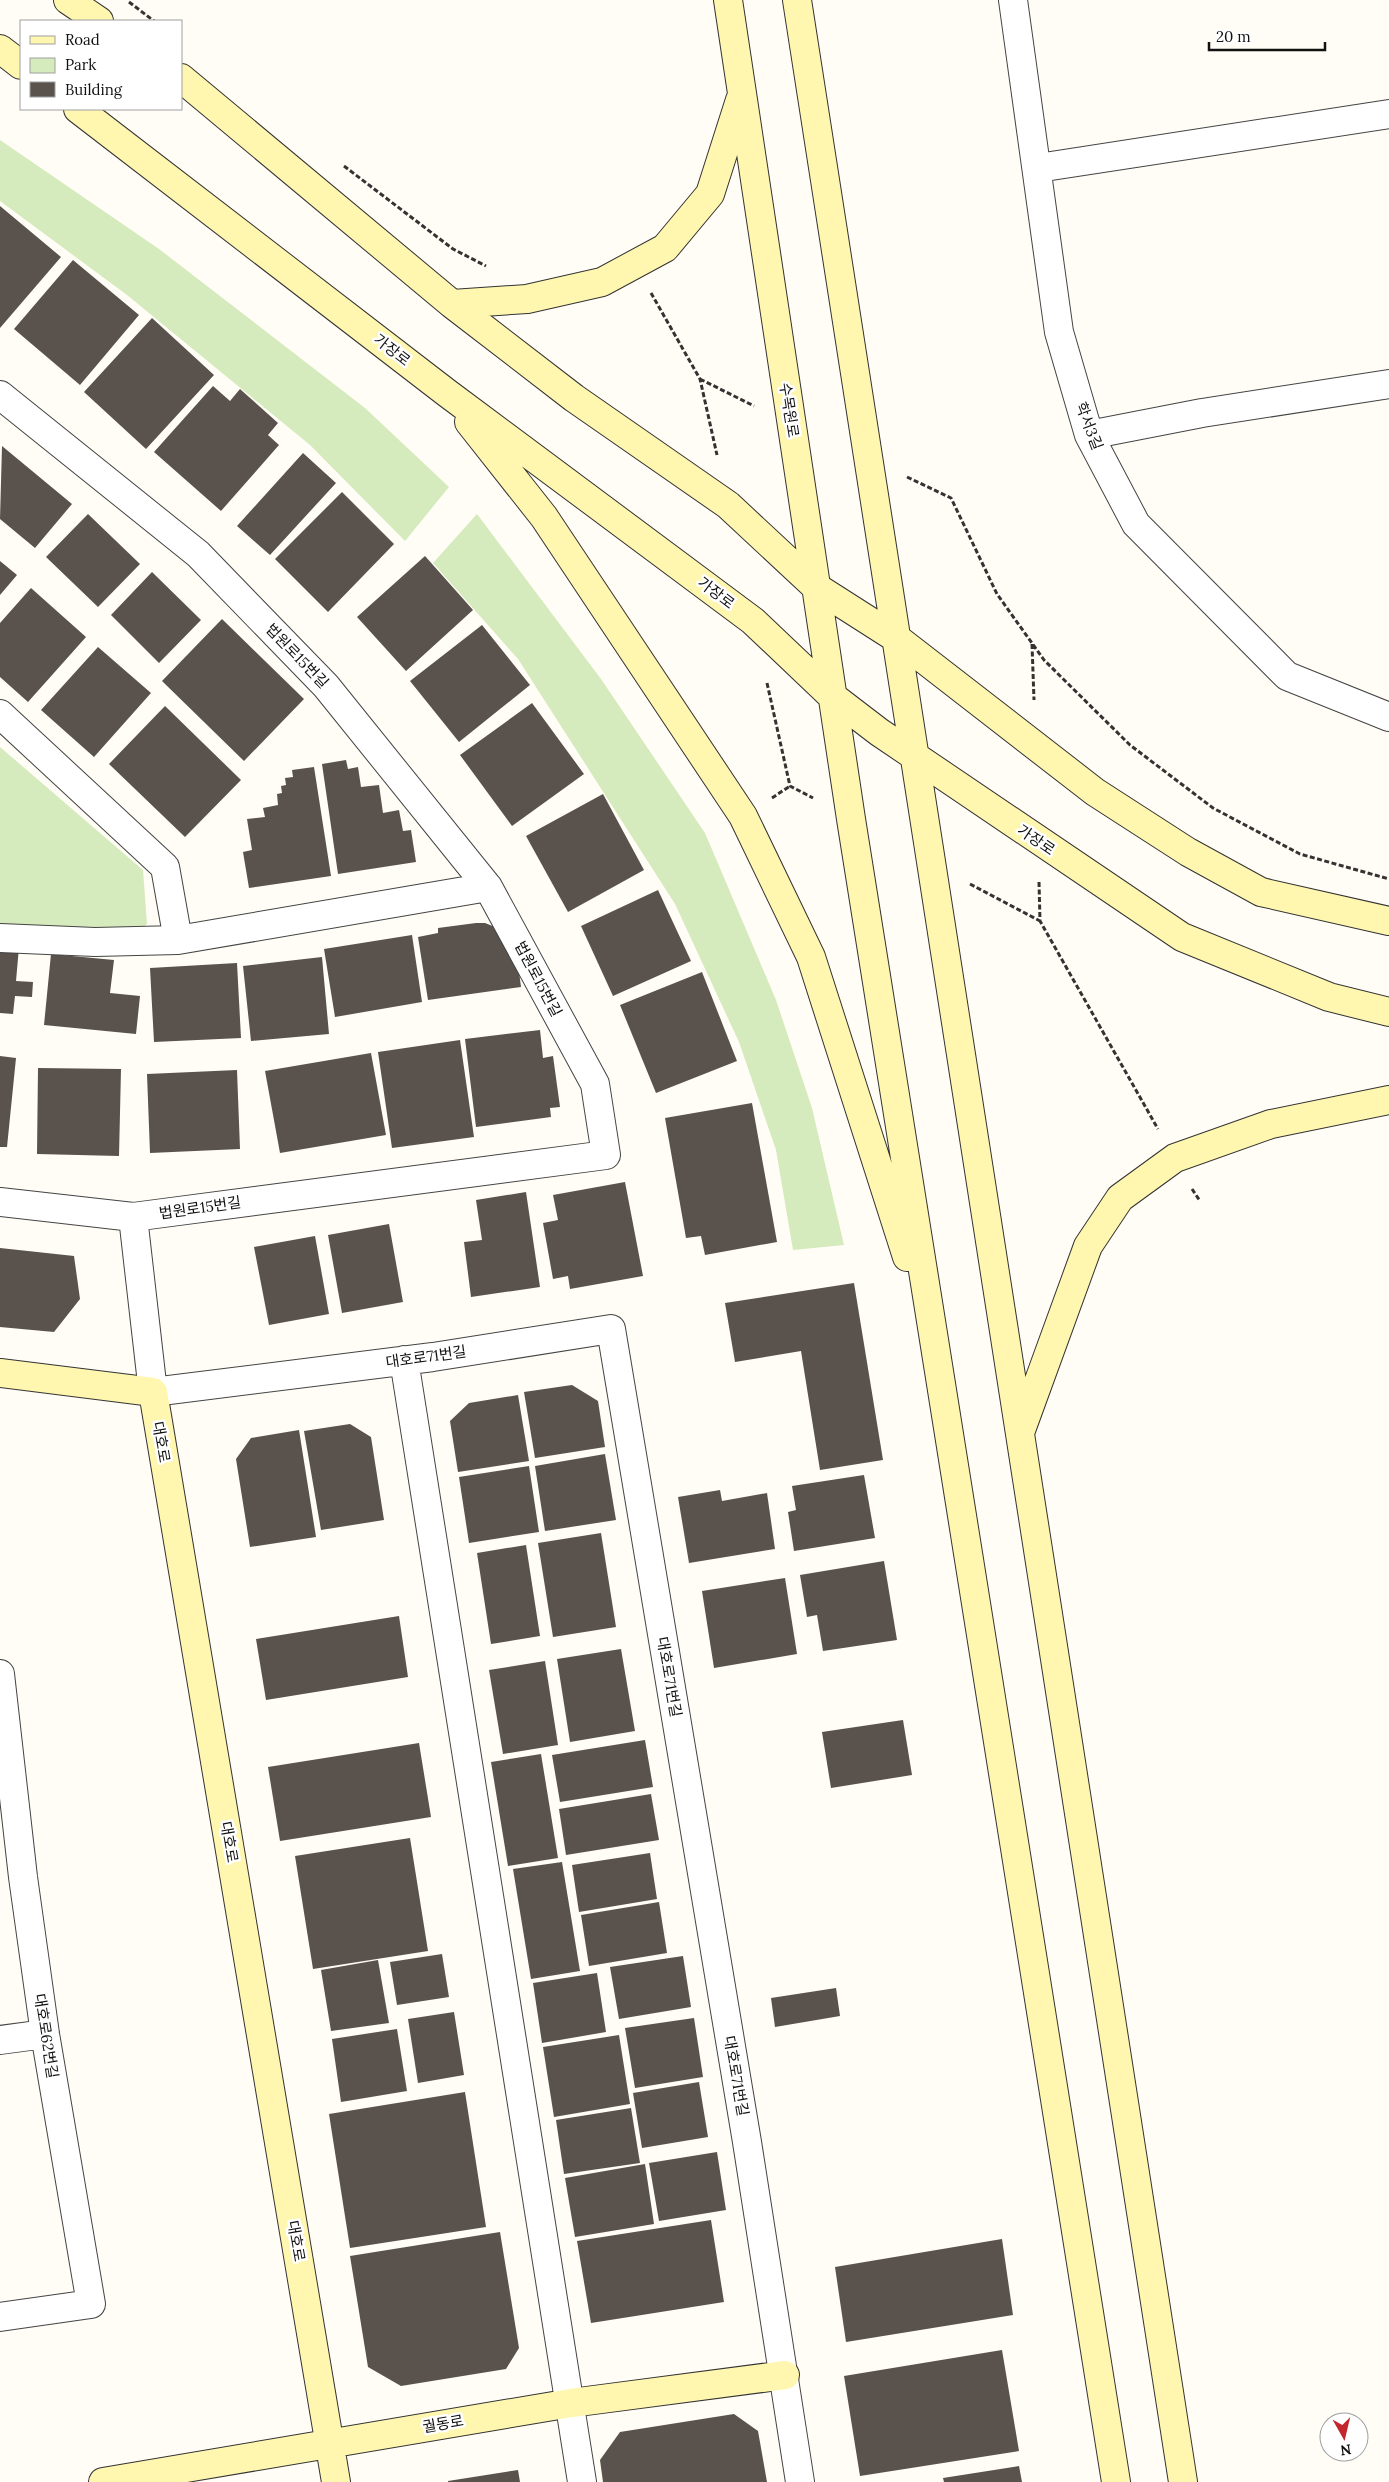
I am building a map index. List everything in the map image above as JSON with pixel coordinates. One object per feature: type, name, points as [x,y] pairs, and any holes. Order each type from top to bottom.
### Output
[{"type":"street","points":[[68,0],[98,20]]},
{"type":"street","name":"수목원로","points":[[728,0],[832,696],[934,1342]]},
{"type":"street","points":[[798,0],[899,640],[1183,2482]]},
{"type":"street","name":"학서3길","points":[[1012,0],[1038,168],[1059,332],[1089,435],[1136,524],[1287,676],[1389,717]]},
{"type":"street","points":[[0,49],[20,64]]},
{"type":"street","points":[[182,79],[452,304],[574,398],[728,505],[816,587],[899,640],[1095,792],[1188,852],[1261,892],[1389,921]]},
{"type":"street","points":[[452,304],[527,299],[602,282],[665,248],[710,194],[742,94]]},
{"type":"street","name":"가장로","points":[[79,110],[446,393],[754,621],[832,696],[917,758],[1182,937],[1329,997],[1389,1012]]},
{"type":"street","points":[[1038,168],[1389,114]]},
{"type":"street","points":[[1089,435],[1202,413],[1387,389]]},
{"type":"street","points":[[446,393],[544,517],[743,816],[811,957],[934,1342],[1116,2482]]},
{"type":"street","name":"법원로15번길","points":[[0,395],[198,554],[326,686],[488,887],[595,1084],[606,1154],[133,1217],[0,1202]]},
{"type":"street","points":[[0,714],[165,867],[178,940]]},
{"type":"street","points":[[0,938],[95,942],[178,940],[488,887]]},
{"type":"street","points":[[1021,1431],[1088,1246],[1120,1198],[1175,1158],[1271,1124],[1389,1100]]},
{"type":"street","points":[[0,1373],[153,1392],[133,1217]]},
{"type":"street","name":"대호로71번길","points":[[153,1392],[404,1360],[611,1328],[784,2375],[800,2482]]},
{"type":"street","points":[[404,1360],[571,2403],[582,2482]]},
{"type":"street","name":"대호로","points":[[153,1392],[336,2482]]},
{"type":"street","name":"대호로62번길","points":[[0,1674],[11,1875],[45,2034],[91,2304],[0,2316]]},
{"type":"street","points":[[0,2040],[45,2034]]},
{"type":"street","name":"궐동로","points":[[103,2482],[571,2403],[784,2375]]},
{"type":"path","points":[[126,0],[153,20]]},
{"type":"path","points":[[343,165],[453,249],[487,267],[495,267]]},
{"type":"path","points":[[635,264],[700,380]]},
{"type":"path","points":[[951,498],[997,594],[1044,660],[1130,744],[1213,808],[1300,854],[1389,879]]},
{"type":"path","points":[[1040,922],[1200,1201]]},
{"type":"green space","points":[[0,140],[159,249],[365,408],[449,487],[405,541],[310,445],[127,295],[0,201]]},
{"type":"green space","points":[[477,514],[601,679],[705,833],[776,1000],[812,1108],[844,1245],[793,1250],[776,1150],[739,1042],[675,904],[518,659],[433,563]]},
{"type":"green space","points":[[0,747],[143,870],[147,924],[138,932],[0,925]]},
{"type":"building","points":[[0,206],[61,257],[0,328]]},
{"type":"building","points":[[73,260],[139,315],[80,385],[14,329]]},
{"type":"building","points":[[152,318],[214,375],[146,449],[84,392]]},
{"type":"building","points":[[213,386],[230,401],[240,389],[278,423],[268,435],[279,445],[221,511],[154,452]]},
{"type":"building","points":[[2,446],[72,504],[35,548],[0,519]]},
{"type":"building","points":[[303,453],[336,483],[270,555],[237,526]]},
{"type":"building","points":[[342,492],[394,544],[328,612],[275,559]]},
{"type":"building","points":[[88,514],[140,564],[98,607],[46,557]]},
{"type":"building","points":[[425,556],[473,610],[406,671],[357,617]]},
{"type":"building","points":[[0,561],[17,575],[0,595]]},
{"type":"building","points":[[152,572],[201,620],[159,663],[111,615]]},
{"type":"building","points":[[31,588],[86,637],[28,702],[0,677],[0,623]]},
{"type":"building","points":[[222,619],[304,699],[244,761],[162,681]]},
{"type":"building","points":[[482,625],[530,685],[459,742],[410,681]]},
{"type":"building","points":[[98,647],[151,693],[94,757],[41,710]]},
{"type":"building","points":[[532,703],[584,774],[512,826],[460,755]]},
{"type":"building","points":[[165,706],[241,780],[185,837],[109,764]]},
{"type":"building","points":[[346,760],[348,769],[358,767],[361,787],[379,785],[383,813],[399,810],[403,831],[411,830],[416,862],[338,874],[322,764]]},
{"type":"building","points":[[314,767],[331,876],[249,888],[243,852],[252,850],[247,819],[265,817],[263,808],[278,805],[277,794],[282,793],[281,786],[286,785],[285,778],[293,777],[292,770]]},
{"type":"building","points":[[603,794],[644,870],[568,912],[526,836]]},
{"type":"building","points":[[658,890],[691,961],[613,996],[581,926]]},
{"type":"building","points":[[485,923],[500,929],[507,938],[510,957],[517,956],[521,987],[428,1000],[418,937],[438,933],[438,928]]},
{"type":"building","points":[[412,935],[422,1002],[335,1017],[324,949]]},
{"type":"building","points":[[0,945],[19,947],[16,981],[33,982],[32,997],[15,996],[13,1014],[0,1013]]},
{"type":"building","points":[[51,954],[114,960],[110,993],[140,996],[136,1034],[44,1025]]},
{"type":"building","points":[[322,957],[329,1034],[251,1041],[243,966]]},
{"type":"building","points":[[237,963],[241,1038],[154,1042],[150,968]]},
{"type":"building","points":[[702,972],[737,1061],[656,1093],[620,1005]]},
{"type":"building","points":[[540,1030],[543,1058],[553,1056],[560,1107],[550,1108],[551,1117],[476,1127],[465,1039]]},
{"type":"building","points":[[460,1040],[474,1137],[392,1148],[378,1052]]},
{"type":"building","points":[[371,1053],[386,1135],[280,1153],[265,1071]]},
{"type":"building","points":[[0,1056],[16,1058],[7,1147],[0,1147]]},
{"type":"building","points":[[38,1068],[121,1069],[119,1156],[37,1154]]},
{"type":"building","points":[[237,1070],[240,1149],[150,1153],[147,1074]]},
{"type":"building","points":[[752,1103],[777,1242],[705,1255],[701,1236],[686,1238],[665,1118]]},
{"type":"building","points":[[625,1182],[643,1276],[570,1289],[568,1276],[553,1279],[543,1223],[558,1220],[553,1195]]},
{"type":"building","points":[[526,1192],[540,1287],[471,1297],[464,1242],[482,1240],[476,1200]]},
{"type":"building","points":[[389,1224],[403,1302],[342,1313],[328,1235]]},
{"type":"building","points":[[315,1236],[329,1314],[269,1325],[254,1247]]},
{"type":"building","points":[[0,1248],[74,1256],[80,1299],[54,1332],[0,1327]]},
{"type":"building","points":[[854,1283],[883,1460],[820,1470],[801,1351],[735,1362],[725,1303]]},
{"type":"building","points":[[572,1385],[598,1401],[605,1447],[535,1458],[524,1392]]},
{"type":"building","points":[[518,1395],[529,1461],[458,1472],[450,1421],[469,1403]]},
{"type":"building","points":[[350,1424],[371,1437],[384,1520],[321,1530],[304,1431]]},
{"type":"building","points":[[299,1430],[316,1537],[250,1547],[236,1459],[251,1438]]},
{"type":"building","points":[[605,1454],[616,1520],[545,1531],[535,1466]]},
{"type":"building","points":[[529,1466],[539,1532],[469,1543],[459,1477]]},
{"type":"building","points":[[864,1475],[875,1538],[794,1551],[788,1512],[796,1510],[792,1486]]},
{"type":"building","points":[[720,1490],[722,1501],[767,1493],[775,1549],[689,1563],[678,1497]]},
{"type":"building","points":[[601,1533],[616,1627],[553,1637],[538,1543]]},
{"type":"building","points":[[526,1545],[540,1636],[491,1644],[477,1553]]},
{"type":"building","points":[[884,1561],[897,1640],[823,1651],[817,1615],[807,1617],[800,1575]]},
{"type":"building","points":[[785,1578],[797,1654],[714,1668],[702,1591]]},
{"type":"building","points":[[399,1616],[408,1677],[266,1700],[256,1639]]},
{"type":"building","points":[[621,1649],[635,1731],[570,1742],[557,1659]]},
{"type":"building","points":[[545,1661],[558,1745],[503,1754],[489,1670]]},
{"type":"building","points":[[903,1720],[912,1775],[831,1788],[822,1732]]},
{"type":"building","points":[[645,1740],[653,1787],[560,1802],[552,1755]]},
{"type":"building","points":[[419,1743],[431,1817],[280,1841],[268,1767]]},
{"type":"building","points":[[541,1754],[558,1858],[508,1866],[491,1762]]},
{"type":"building","points":[[651,1794],[659,1840],[566,1855],[559,1809]]},
{"type":"building","points":[[410,1838],[428,1951],[313,1969],[295,1856]]},
{"type":"building","points":[[650,1853],[657,1899],[579,1912],[572,1865]]},
{"type":"building","points":[[562,1862],[580,1971],[531,1979],[513,1869]]},
{"type":"building","points":[[659,1902],[667,1953],[589,1966],[581,1915]]},
{"type":"building","points":[[442,1954],[449,1997],[397,2005],[390,1962]]},
{"type":"building","points":[[683,1956],[691,2007],[619,2019],[610,1967]]},
{"type":"building","points":[[378,1960],[389,2023],[331,2031],[321,1970]]},
{"type":"building","points":[[597,1973],[606,2032],[542,2043],[533,1983]]},
{"type":"building","points":[[836,1988],[840,2016],[775,2027],[771,1998]]},
{"type":"building","points":[[454,2012],[464,2075],[418,2083],[408,2019]]},
{"type":"building","points":[[694,2018],[703,2077],[635,2088],[625,2028]]},
{"type":"building","points":[[397,2029],[407,2091],[341,2102],[332,2039]]},
{"type":"building","points":[[619,2035],[630,2104],[554,2117],[543,2047]]},
{"type":"building","points":[[699,2082],[708,2137],[642,2148],[633,2093]]},
{"type":"building","points":[[465,2092],[486,2227],[350,2248],[329,2114]]},
{"type":"building","points":[[631,2108],[640,2163],[564,2174],[556,2120]]},
{"type":"building","points":[[717,2152],[726,2210],[659,2221],[649,2163]]},
{"type":"building","points":[[645,2164],[654,2224],[575,2237],[565,2178]]},
{"type":"building","points":[[711,2220],[724,2302],[591,2323],[577,2241]]},
{"type":"building","points":[[500,2232],[519,2348],[506,2369],[401,2386],[368,2367],[350,2256]]},
{"type":"building","points":[[1002,2239],[1013,2315],[846,2342],[835,2267]]},
{"type":"building","points":[[1002,2350],[1019,2451],[860,2476],[844,2376]]},
{"type":"building","points":[[734,2414],[758,2431],[767,2482],[603,2482],[600,2460],[620,2432]]},
{"type":"building","points":[[1019,2466],[1022,2482],[944,2482],[943,2478]]},
{"type":"building","points":[[518,2470],[520,2482],[448,2482],[448,2481]]}]
